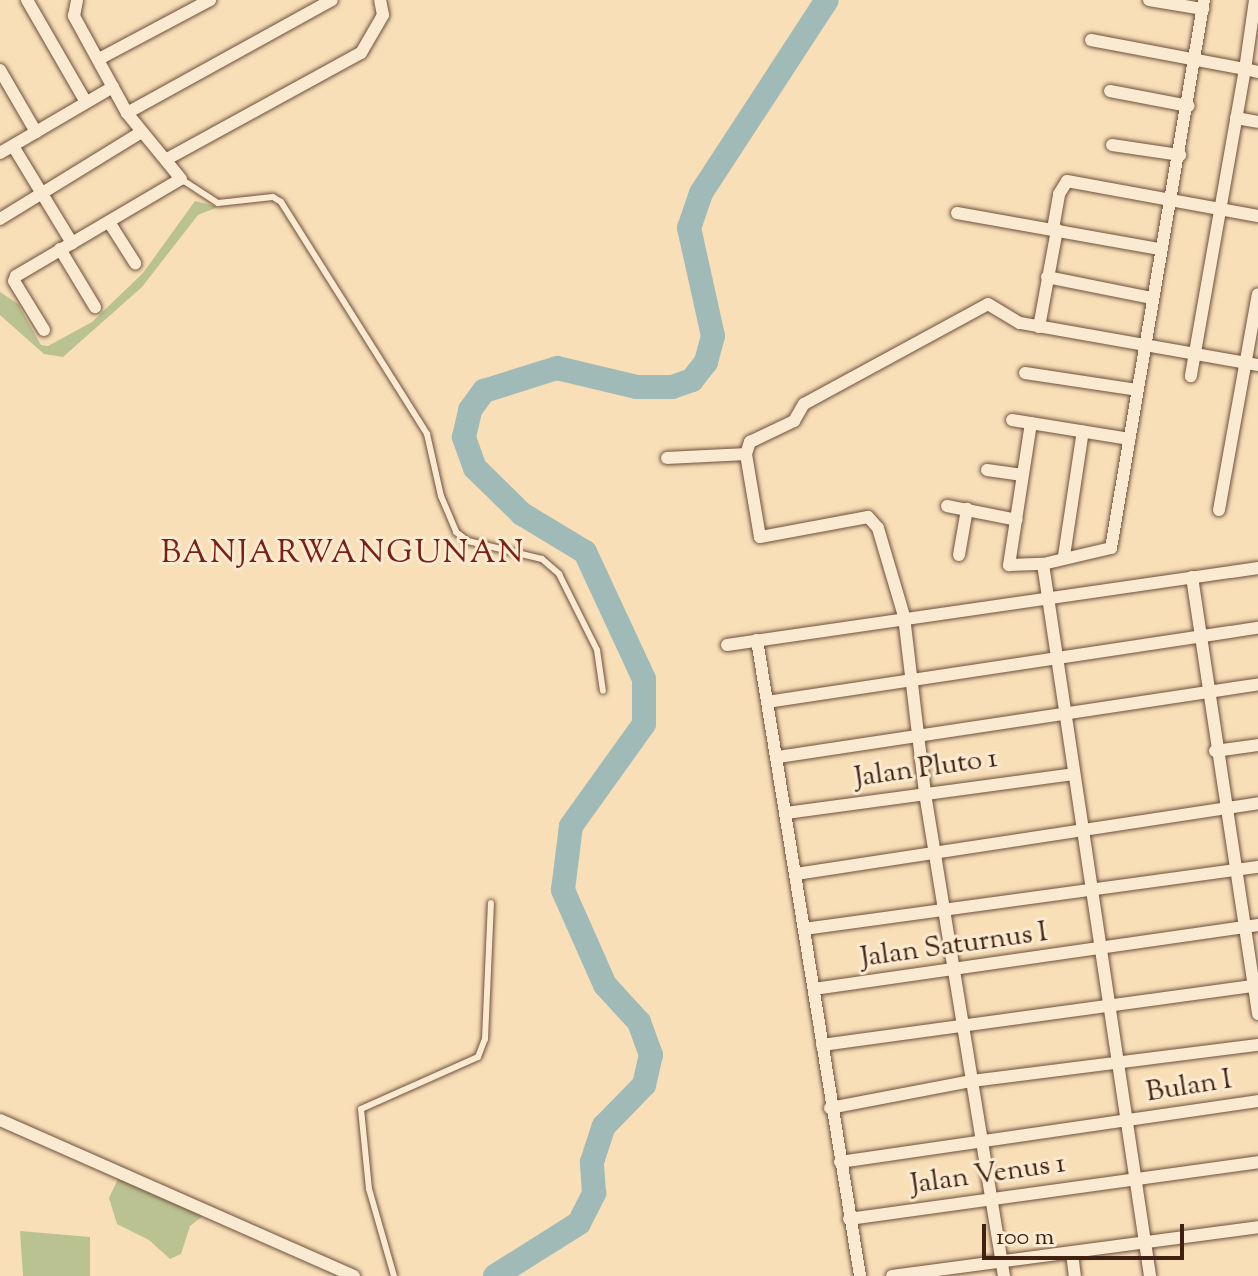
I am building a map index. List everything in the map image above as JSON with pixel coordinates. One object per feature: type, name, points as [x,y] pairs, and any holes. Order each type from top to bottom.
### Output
[{"type":"street","points":[[27,0],[86,102]]},
{"type":"street","points":[[44,330],[14,278],[181,179],[167,159],[140,133],[127,113],[74,16],[77,0]]},
{"type":"street","points":[[99,59],[210,0]]},
{"type":"street","points":[[127,113],[332,0]]},
{"type":"street","points":[[167,159],[361,53],[383,15],[380,0]]},
{"type":"street","points":[[1031,423],[1009,565],[1043,564],[1064,556],[1113,546],[1151,298],[1189,106],[1204,4],[1149,0]]},
{"type":"street","points":[[1191,376],[1236,118],[1251,70],[1255,0]]},
{"type":"street","points":[[1091,40],[1251,70]]},
{"type":"street","points":[[0,70],[36,132]]},
{"type":"street","points":[[0,153],[113,87]]},
{"type":"street","points":[[1110,91],[1189,106]]},
{"type":"street","points":[[1236,118],[1258,122]]},
{"type":"street","points":[[0,219],[140,133]]},
{"type":"street","points":[[1112,145],[1180,155]]},
{"type":"street","points":[[13,146],[42,195],[95,307]]},
{"type":"street","points":[[1039,327],[1059,194],[1067,181],[1258,216]]},
{"type":"street","points":[[957,213],[1160,249]]},
{"type":"street","points":[[109,222],[135,263]]},
{"type":"street","points":[[1047,277],[1151,298]]},
{"type":"street","points":[[1219,510],[1252,364],[1258,294]]},
{"type":"street","points":[[1003,1270],[953,969],[939,855],[925,793],[904,616],[872,519],[760,537],[746,454],[750,442],[794,421],[804,404],[988,304],[1020,323],[1252,364]]},
{"type":"street","points":[[1025,373],[1137,390]]},
{"type":"street","points":[[1012,420],[1129,439]]},
{"type":"street","points":[[1064,556],[1083,431]]},
{"type":"street","points":[[667,458],[746,454]]},
{"type":"street","points":[[987,470],[1023,475]]},
{"type":"street","points":[[947,506],[1017,520]]},
{"type":"street","points":[[959,555],[967,509]]},
{"type":"street","points":[[1043,564],[1150,1276]]},
{"type":"street","points":[[727,645],[904,616],[1258,568]]},
{"type":"street","points":[[1192,577],[1233,871],[1258,1014]]},
{"type":"street","points":[[767,702],[911,676],[1258,628]]},
{"type":"street","points":[[757,640],[778,757],[830,1108],[860,1276]]},
{"type":"street","points":[[778,757],[917,739],[1258,684]]},
{"type":"street","points":[[1215,751],[1258,745]]},
{"type":"street","name":"Jalan Pluto 1","points":[[786,813],[1073,774]]},
{"type":"street","points":[[796,874],[939,855],[1258,803]]},
{"type":"street","points":[[804,929],[1093,892],[1258,867]]},
{"type":"street","name":"Jalan Saturnus I","points":[[814,989],[1100,951],[1258,925]]},
{"type":"street","points":[[822,1045],[1255,985]]},
{"type":"street","points":[[830,1108],[972,1081],[1258,1045]]},
{"type":"street","name":"Bulan I","points":[[840,1162],[1258,1101]]},
{"type":"street","points":[[0,1120],[354,1276]]},
{"type":"street","name":"Jalan Venus 1","points":[[849,1219],[1258,1162]]},
{"type":"street","points":[[892,1276],[1003,1270],[1072,1253],[1258,1227]]},
{"type":"street","points":[[1072,1253],[1075,1276]]},
{"type":"lane","points":[[181,179],[218,203],[273,197],[281,202],[427,434],[441,496],[456,532],[468,541],[542,559],[559,574],[597,650],[603,691]]},
{"type":"lane","points":[[394,1276],[369,1189],[361,1109],[478,1057],[485,1039],[491,903]]},
{"type":"green space","points":[[195,201],[218,207],[198,215],[142,287],[63,357],[44,354],[0,315],[0,292],[18,304],[41,345],[48,346],[92,322],[143,273]]},
{"type":"green space","points":[[118,1179],[203,1216],[190,1226],[181,1254],[170,1259],[149,1240],[117,1224],[109,1198]]},
{"type":"green space","points":[[20,1231],[90,1237],[90,1276],[23,1276]]},
{"type":"waterway","points":[[495,1276],[579,1223],[594,1193],[592,1162],[604,1126],[644,1085],[651,1055],[639,1022],[605,985],[563,890],[571,826],[644,724],[644,679],[585,552],[522,514],[475,468],[464,437],[470,410],[484,391],[557,368],[637,387],[672,387],[692,380],[706,362],[713,336],[689,228],[701,193],[827,0]]},
{"type":"district","name":"BANJARWANGUNAN","points":[[343,554]]}]
